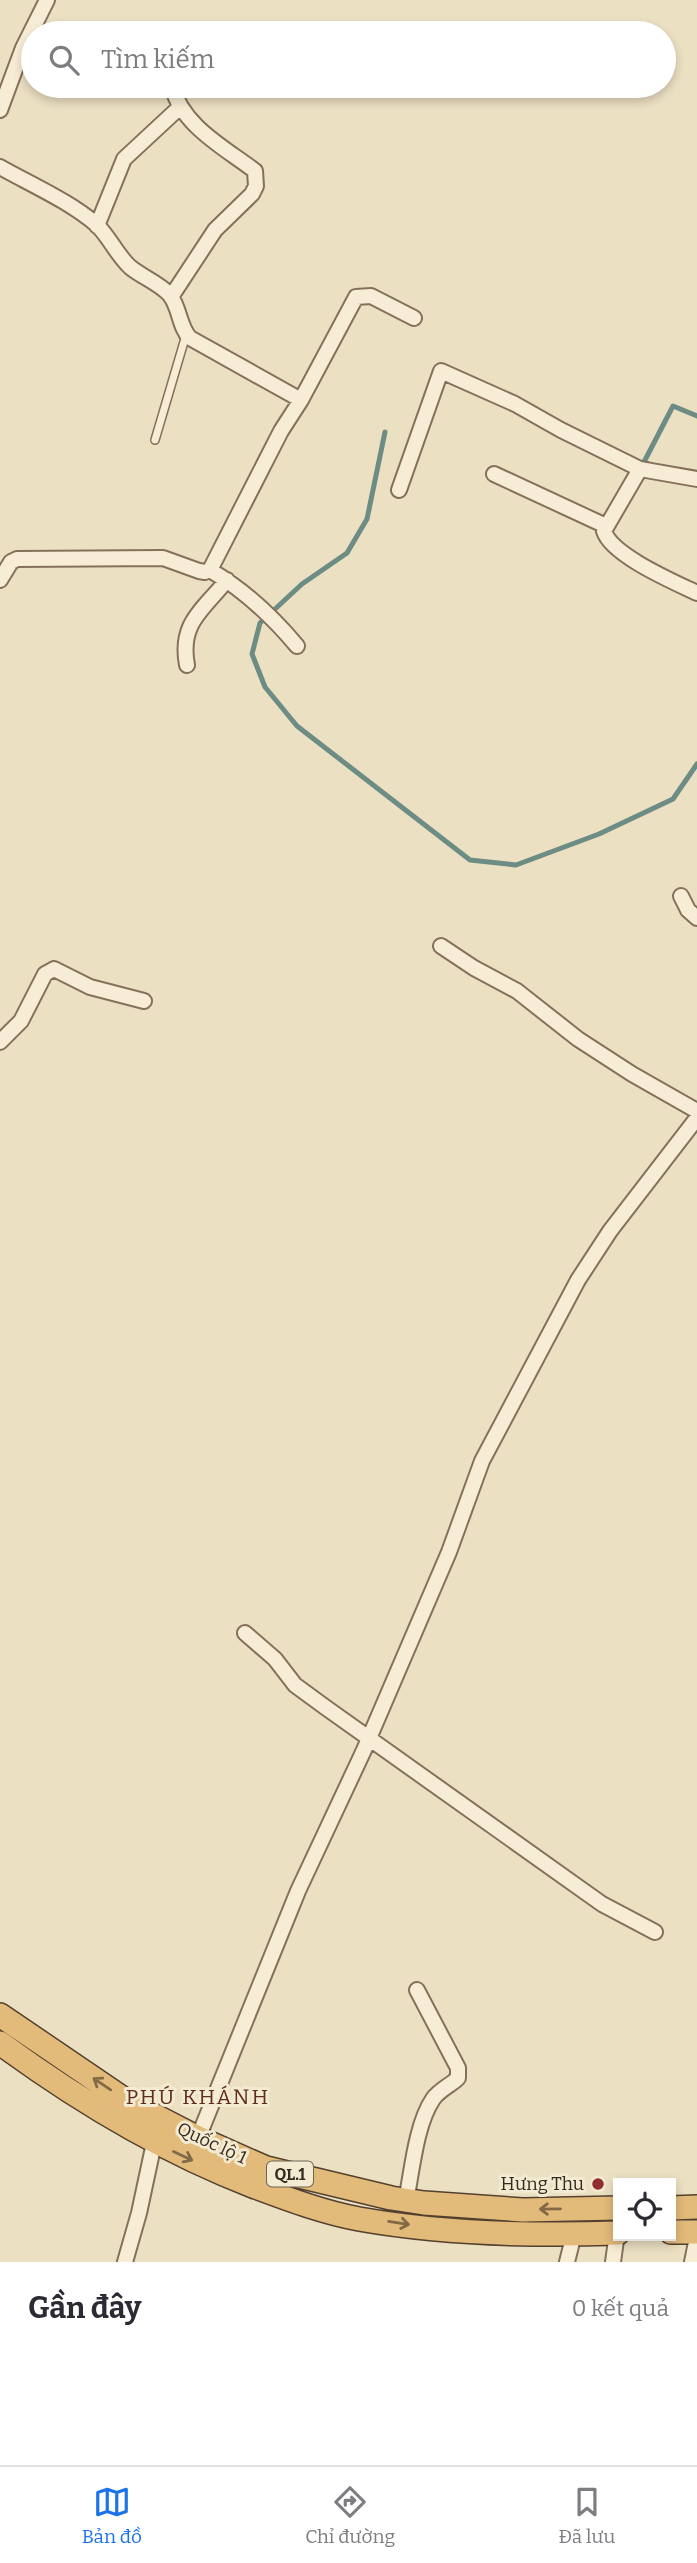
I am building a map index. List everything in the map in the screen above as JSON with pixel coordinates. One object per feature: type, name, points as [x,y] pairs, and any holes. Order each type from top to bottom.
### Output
[{"type":"highway","name":"Quốc lộ 1","points":[[0,2015],[128,2102],[198,2138],[267,2168],[406,2201],[523,2210],[613,2208]]},
{"type":"highway","name":"Quốc lộ 1","points":[[0,2043],[34,2068],[154,2143],[278,2196],[360,2219],[466,2231],[613,2233]]},
{"type":"highway","points":[[676,2208],[697,2207]]},
{"type":"highway","points":[[676,2233],[697,2235]]},
{"type":"street","points":[[36,21],[47,0]]},
{"type":"street","points":[[0,110],[21,53]]},
{"type":"street","points":[[171,297],[215,230],[252,194],[257,179],[255,171],[208,137],[180,107],[177,98]]},
{"type":"street","points":[[97,226],[124,159],[180,107]]},
{"type":"street","points":[[0,167],[82,215],[105,233],[124,261],[171,297],[186,334],[301,400]]},
{"type":"street","points":[[0,580],[11,562],[17,559],[163,558],[199,571],[210,570],[281,431],[301,400],[356,297],[371,296],[414,318]]},
{"type":"street","points":[[399,490],[441,371],[514,404],[640,469],[697,480]]},
{"type":"street","points":[[640,469],[618,510],[606,526],[606,537],[642,565],[697,593]]},
{"type":"street","points":[[494,474],[606,526]]},
{"type":"street","points":[[210,570],[228,580],[275,619],[297,646]]},
{"type":"street","points":[[187,665],[184,649],[188,626],[228,580]]},
{"type":"street","points":[[681,896],[688,910],[697,918]]},
{"type":"street","points":[[441,946],[474,968],[517,991],[578,1039],[632,1074],[697,1111]]},
{"type":"street","points":[[0,1042],[21,1021],[45,974],[54,969],[63,971],[90,987],[145,1001]]},
{"type":"street","points":[[198,2138],[298,1891],[369,1739],[449,1552],[482,1461],[566,1301],[610,1231],[697,1118]]},
{"type":"street","points":[[245,1633],[275,1659],[295,1685],[602,1904],[654,1932]]},
{"type":"street","points":[[406,2201],[419,2137],[429,2107],[433,2098],[458,2078],[458,2068],[417,1990]]},
{"type":"street","points":[[125,2262],[154,2143]]},
{"type":"street","points":[[567,2262],[574,2234]]},
{"type":"street","points":[[692,2262],[697,2235]]},
{"type":"street","points":[[613,2262],[617,2241]]},
{"type":"lane","points":[[155,440],[186,334]]},
{"type":"waterway","points":[[649,464],[644,462],[673,406],[697,416]]},
{"type":"waterway","points":[[385,432],[367,519],[347,553],[302,584],[260,623],[252,654],[265,687],[297,726],[470,860],[516,865],[599,834],[673,799],[697,764]]},
{"type":"place","name":"Hưng Thu","points":[[598,2184]]},
{"type":"district","name":"PHÚ KHÁNH","points":[[198,2097]]}]
